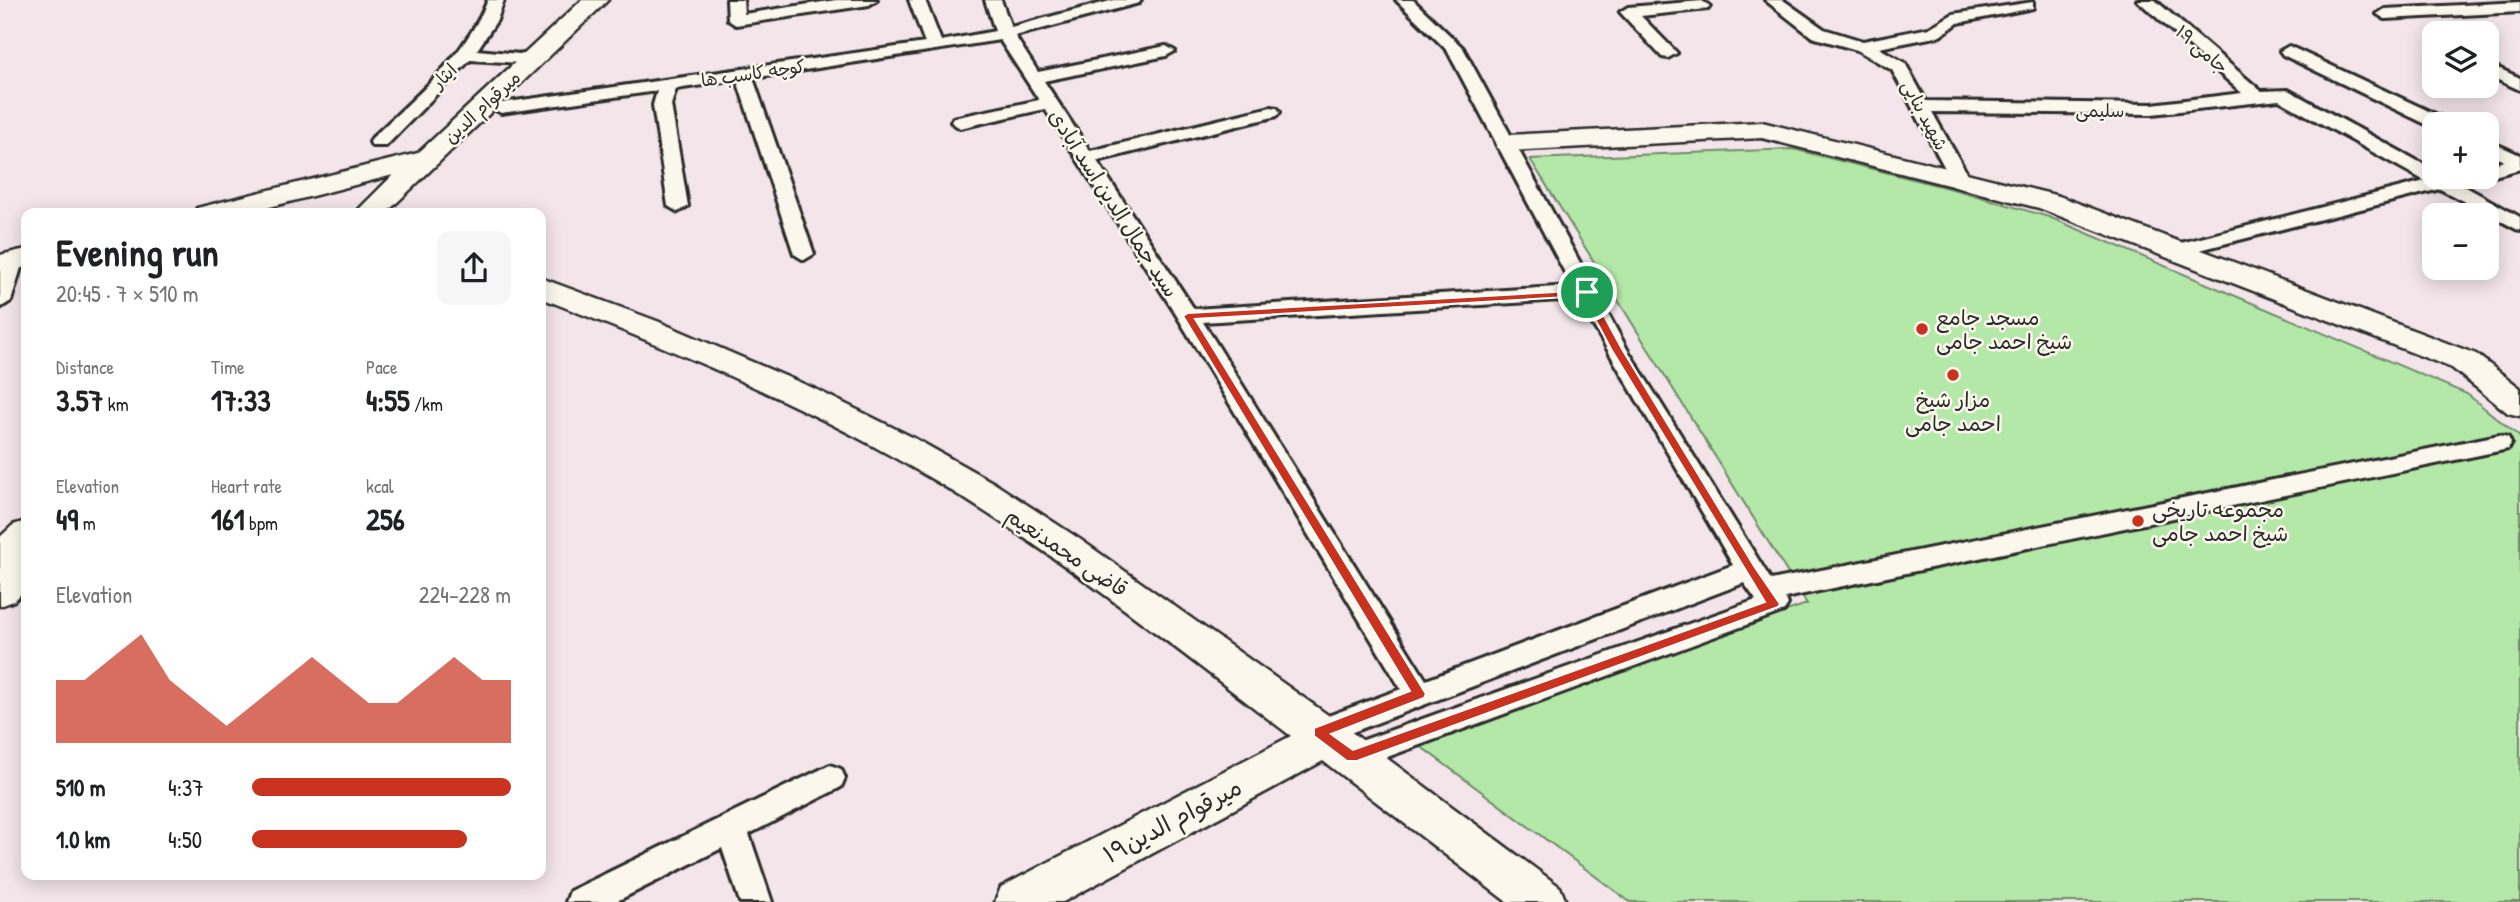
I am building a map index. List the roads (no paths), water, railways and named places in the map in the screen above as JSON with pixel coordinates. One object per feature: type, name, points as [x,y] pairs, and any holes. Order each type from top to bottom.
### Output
[{"type":"main road","name":"میرقوام الدین","points":[[389,208],[501,108],[566,37],[598,7]]},
{"type":"main road","name":"میرقوام الدین","points":[[389,208],[427,158],[531,60],[566,37]]},
{"type":"main road","points":[[1508,143],[1762,131],[2049,202],[2464,361],[2520,405]]},
{"type":"main road","points":[[231,208],[427,158]]},
{"type":"main road","points":[[304,190],[348,186],[386,208]]},
{"type":"main road","name":"قاضی محمدنعیم","points":[[546,289],[689,344],[843,415],[953,476],[1086,564],[1332,742],[1543,902]]},
{"type":"main road","points":[[0,559],[21,540]]},
{"type":"main road","points":[[0,591],[21,571]]},
{"type":"main road","name":"میرقوام الدین۱۹","points":[[1018,902],[1332,742]]},
{"type":"street","name":"ایثار","points":[[379,142],[466,54],[493,10],[496,0]]},
{"type":"street","points":[[735,0],[736,20],[869,0]]},
{"type":"street","points":[[917,0],[935,47]]},
{"type":"street","name":"سید جمال الدین اسد آبادی","points":[[993,0],[1005,34],[1188,316],[1419,694]]},
{"type":"street","name":"کوچه کاسب ها","points":[[501,108],[744,76],[935,47],[1005,34],[1133,0]]},
{"type":"street","points":[[1404,0],[1454,48],[1508,143],[1616,349],[1763,589]]},
{"type":"street","name":"شهید بنایی","points":[[1773,0],[1818,33],[1863,46],[1899,67],[1960,179]]},
{"type":"street","name":"جامی ۱۹","points":[[2145,0],[2258,98]]},
{"type":"street","points":[[1668,53],[1628,12],[1703,3],[1701,26]]},
{"type":"street","points":[[1863,46],[1934,33],[1953,19],[2027,5]]},
{"type":"street","points":[[2385,13],[2520,8]]},
{"type":"street","points":[[1033,78],[1166,51]]},
{"type":"street","points":[[2289,51],[2422,115]]},
{"type":"street","points":[[466,54],[531,60]]},
{"type":"street","points":[[2499,74],[2520,85]]},
{"type":"street","points":[[744,76],[804,254]]},
{"type":"street","points":[[668,85],[662,105],[678,206]]},
{"type":"street","name":"سلیمی","points":[[1918,106],[2152,109],[2282,94],[2422,172]]},
{"type":"street","points":[[960,122],[1048,103]]},
{"type":"street","points":[[1085,158],[1271,112]]},
{"type":"street","points":[[2499,152],[2520,162]]},
{"type":"street","points":[[2499,168],[2520,162]]},
{"type":"street","points":[[2176,250],[2422,188]]},
{"type":"street","points":[[2453,189],[2520,225]]},
{"type":"street","points":[[0,301],[13,261]]},
{"type":"street","points":[[1188,316],[1587,292]]},
{"type":"street","points":[[1332,742],[1419,694],[1763,589],[2499,443]]},
{"type":"street","points":[[1332,742],[1763,589]]},
{"type":"street","points":[[582,902],[830,778]]},
{"type":"street","points":[[731,827],[756,902]]},
{"type":"place","name":"مسجد جامع شیخ احمد جامی","points":[[1922,329]]},
{"type":"place","name":"مزار شیخ احمد جامی","points":[[1953,375]]},
{"type":"place","name":"مجموعه تاریخی شیخ احمد جامی","points":[[2138,521]]}]
